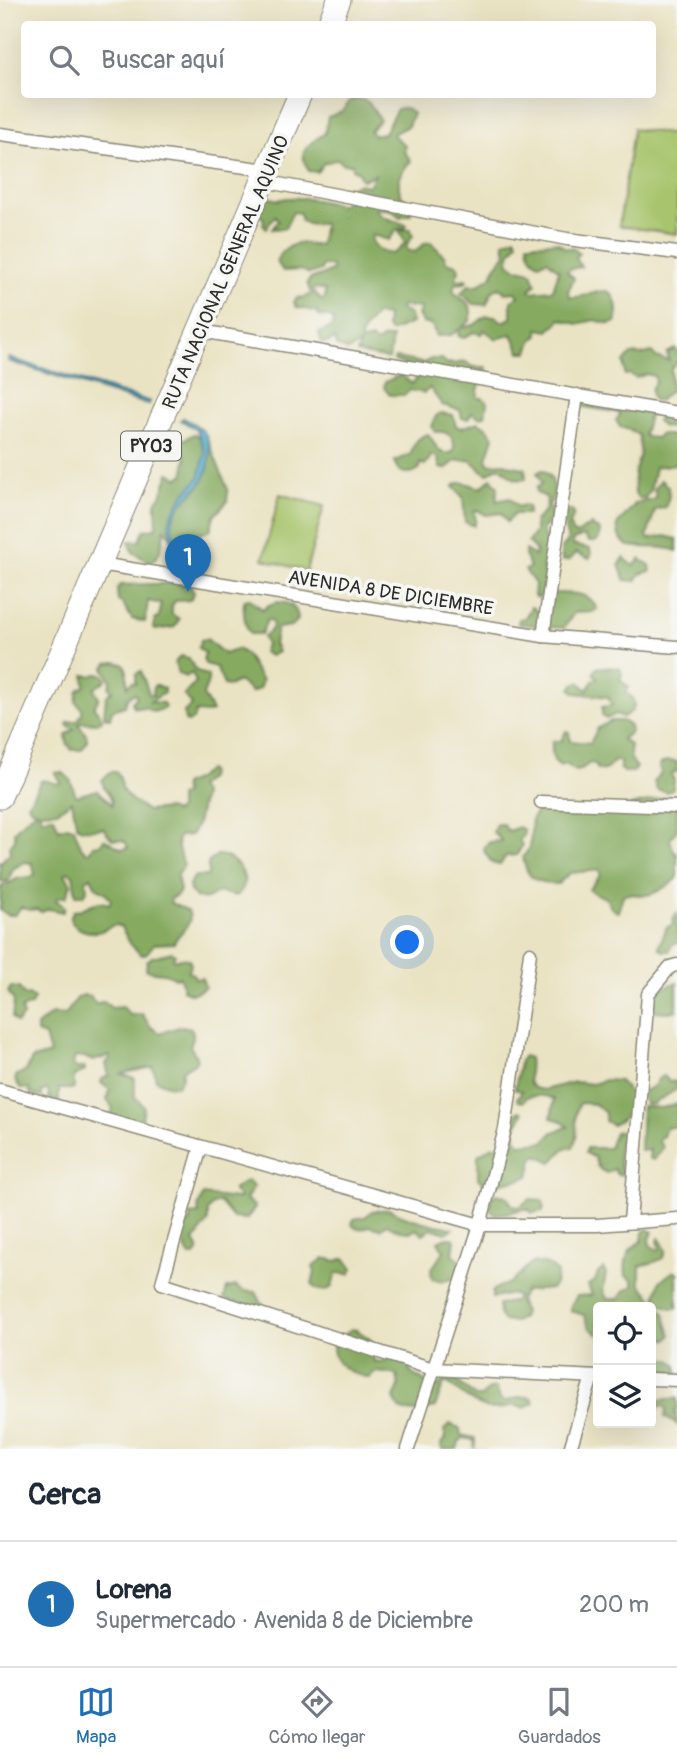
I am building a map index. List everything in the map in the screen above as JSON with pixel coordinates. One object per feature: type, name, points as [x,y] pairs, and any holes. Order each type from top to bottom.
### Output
[{"type":"highway","points":[[330,21],[339,0]]},
{"type":"highway","name":"RUTA NACIONAL GENERAL AQUINO","points":[[0,797],[7,762],[100,564],[298,98]]},
{"type":"street","points":[[0,134],[266,176],[567,239],[677,253]]},
{"type":"street","points":[[201,331],[677,412]]},
{"type":"street","points":[[542,636],[577,395]]},
{"type":"street","name":"AVENIDA 8 DE DICIEMBRE","points":[[100,564],[542,636],[677,647]]},
{"type":"street","points":[[541,802],[677,807]]},
{"type":"street","points":[[408,1449],[480,1225],[505,1129],[530,953]]},
{"type":"street","points":[[630,1222],[648,994],[670,967],[677,965]]},
{"type":"street","points":[[0,1090],[480,1225],[583,1225],[677,1219]]},
{"type":"street","points":[[201,1147],[162,1283],[433,1369],[593,1377]]},
{"type":"street","points":[[656,1379],[677,1380]]},
{"type":"street","points":[[570,1449],[593,1383]]},
{"type":"green space","points":[[351,99],[363,100],[373,108],[380,120],[370,131],[373,135],[384,133],[397,109],[406,108],[413,113],[408,126],[394,133],[405,145],[404,151],[411,161],[403,171],[399,188],[409,202],[411,214],[400,217],[391,210],[377,208],[383,217],[407,225],[397,229],[389,240],[372,235],[372,243],[384,252],[392,254],[405,242],[399,231],[410,229],[413,236],[407,244],[407,250],[415,252],[425,243],[431,242],[445,257],[446,262],[457,265],[459,270],[456,278],[467,281],[455,284],[453,291],[470,305],[471,309],[470,321],[461,328],[474,325],[486,316],[495,316],[503,322],[511,318],[511,301],[519,296],[516,292],[505,293],[499,287],[492,292],[486,305],[474,304],[461,293],[469,285],[478,285],[492,276],[495,267],[506,254],[504,242],[515,237],[518,242],[508,263],[518,269],[532,272],[536,284],[529,290],[531,292],[553,290],[559,270],[547,260],[540,263],[535,260],[528,243],[555,242],[565,248],[574,248],[579,254],[576,258],[581,267],[569,269],[567,272],[574,278],[568,291],[570,297],[608,291],[617,305],[616,322],[609,324],[595,320],[577,324],[561,319],[549,331],[538,329],[538,335],[532,341],[528,352],[520,352],[512,334],[497,339],[484,330],[481,334],[474,332],[463,338],[458,336],[460,329],[451,335],[436,336],[432,325],[423,323],[418,315],[421,308],[401,306],[400,309],[410,315],[412,323],[390,332],[386,327],[387,316],[375,314],[361,337],[361,342],[371,339],[377,343],[383,338],[392,338],[389,359],[357,353],[360,344],[348,351],[337,346],[335,339],[322,343],[319,333],[332,327],[334,320],[296,307],[294,302],[297,298],[314,292],[321,300],[325,299],[325,290],[316,288],[310,291],[307,283],[310,279],[332,271],[332,266],[322,266],[321,270],[309,274],[302,270],[283,271],[276,261],[284,251],[295,244],[320,244],[324,224],[308,224],[301,221],[300,213],[293,212],[285,228],[272,229],[278,221],[275,216],[266,228],[263,225],[264,219],[259,215],[266,197],[279,200],[301,198],[341,205],[346,201],[347,189],[358,184],[369,186],[375,175],[362,180],[359,172],[352,169],[352,164],[343,164],[338,159],[324,163],[317,172],[309,171],[305,164],[304,152],[325,133],[328,117],[343,111]]},
{"type":"green space","points":[[633,129],[677,135],[677,234],[619,226]]},
{"type":"green space","points":[[675,349],[677,363],[671,368],[671,390],[659,401],[653,400],[651,394],[656,381],[654,376],[647,374],[636,378],[625,375],[624,362],[631,354],[652,352],[656,357],[669,361],[667,353]]},
{"type":"green space","points":[[395,358],[423,363],[431,359],[442,359],[446,363],[456,364],[464,361],[474,367],[486,367],[488,375],[478,391],[478,398],[487,402],[485,416],[479,417],[472,412],[468,419],[462,418],[460,410],[442,405],[430,388],[424,393],[410,390],[405,395],[390,395],[384,388],[385,382],[401,375],[412,384],[417,378],[415,369],[394,361]]},
{"type":"green space","points":[[586,401],[650,412],[644,434],[646,437],[657,438],[660,434],[674,436],[673,428],[663,427],[657,421],[660,416],[677,412],[677,464],[655,467],[650,491],[645,498],[639,498],[635,494],[634,475],[640,453],[639,436],[620,427],[616,420],[619,413],[580,406],[579,403]]},
{"type":"green space","points":[[441,413],[453,415],[456,426],[461,428],[478,422],[486,427],[494,437],[487,458],[489,464],[506,463],[525,468],[526,479],[515,479],[502,468],[496,468],[487,474],[470,460],[455,461],[446,469],[440,468],[437,457],[432,455],[425,465],[420,463],[420,468],[416,471],[405,473],[398,469],[395,461],[411,454],[416,441],[428,434],[438,449],[444,453],[453,452],[454,443],[451,436],[444,432],[435,432],[432,427],[436,416]]},
{"type":"green space","points":[[194,434],[209,443],[228,490],[227,502],[214,516],[210,530],[194,534],[184,542],[175,542],[165,529],[159,553],[149,562],[133,552],[129,541],[140,541],[144,530],[155,528],[157,500],[169,473],[179,478],[184,474],[186,458],[181,441]]},
{"type":"green space","points":[[542,470],[550,476],[554,491],[549,505],[551,517],[542,530],[548,563],[542,566],[545,583],[539,598],[534,596],[535,584],[525,570],[530,567],[525,550],[535,556],[536,551],[528,542],[535,532],[535,521],[547,505],[546,497],[537,493],[536,488],[542,484],[537,473]]},
{"type":"green space","points":[[491,478],[498,487],[496,501],[510,498],[518,507],[528,507],[528,514],[514,514],[507,522],[501,513],[486,515],[477,510],[474,512],[474,526],[465,522],[463,497],[453,487],[463,483],[481,488]]},
{"type":"green space","points":[[661,480],[668,487],[669,496],[666,507],[655,510],[647,537],[649,539],[665,536],[677,539],[677,551],[626,545],[619,536],[617,525],[636,503],[656,497],[654,489]]},
{"type":"green space","points":[[280,494],[324,506],[306,571],[263,559]]},
{"type":"green space","points":[[566,511],[572,511],[574,514],[570,525],[572,533],[577,534],[590,525],[600,530],[599,539],[595,542],[589,542],[584,536],[573,540],[572,545],[590,549],[589,559],[576,553],[570,560],[562,561],[561,550],[568,541],[564,524]]},
{"type":"green space","points":[[624,558],[634,566],[640,559],[650,565],[651,571],[640,574],[636,581],[625,580],[619,565]]},
{"type":"green space","points":[[120,585],[190,585],[194,593],[190,600],[175,601],[172,606],[172,614],[179,619],[175,627],[153,628],[155,619],[159,617],[161,604],[148,601],[145,622],[132,619],[123,604],[118,601],[117,589]]},
{"type":"green space","points":[[553,593],[584,596],[594,603],[597,609],[574,613],[564,628],[553,627],[539,632],[534,625],[518,624],[519,619],[525,618],[531,607],[541,618]]},
{"type":"green space","points":[[250,599],[263,610],[279,602],[290,605],[297,613],[298,620],[291,626],[277,628],[274,644],[278,652],[270,656],[263,652],[266,645],[263,637],[272,629],[273,623],[269,619],[261,634],[250,634],[245,622],[244,600]]},
{"type":"green space","points":[[207,639],[224,654],[238,649],[246,655],[262,681],[259,689],[251,692],[239,681],[229,686],[224,685],[216,667],[205,664],[205,653],[198,648],[201,640]]},
{"type":"green space","points":[[181,656],[189,658],[195,670],[208,676],[203,695],[212,711],[196,712],[193,720],[188,722],[185,721],[184,712],[192,705],[184,695],[196,682],[192,673],[186,677],[178,674],[175,662]]},
{"type":"green space","points":[[108,663],[124,664],[127,687],[132,682],[136,683],[136,674],[141,671],[149,694],[153,695],[155,685],[164,688],[164,693],[150,702],[163,703],[165,708],[154,712],[134,707],[132,702],[137,697],[135,693],[127,698],[125,706],[112,710],[110,718],[104,717],[106,697],[112,691],[109,687],[111,681],[104,668]]},
{"type":"green space","points":[[596,668],[620,668],[620,680],[629,687],[625,693],[632,697],[634,705],[632,711],[623,717],[616,714],[606,719],[602,715],[602,707],[612,705],[608,697],[576,693],[571,689],[579,682],[587,690],[598,678],[594,674]]},
{"type":"green space","points":[[102,674],[106,678],[94,689],[99,697],[94,708],[102,720],[97,723],[80,722],[79,725],[87,737],[86,743],[81,750],[72,750],[66,735],[74,729],[67,725],[68,722],[77,721],[82,714],[82,709],[76,702],[78,690],[85,686],[84,675]]},
{"type":"green space","points":[[611,721],[623,721],[630,726],[631,732],[622,739],[630,745],[630,757],[636,767],[633,772],[624,772],[620,768],[620,762],[616,760],[603,770],[590,763],[575,771],[566,764],[561,766],[555,761],[552,741],[561,741],[566,731],[569,732],[570,741],[590,743],[598,728]]},
{"type":"green space","points":[[667,761],[677,762],[677,772],[671,774],[674,780],[673,789],[667,792],[657,790],[654,782],[662,772],[660,764]]},
{"type":"green space","points":[[208,770],[210,772],[209,778],[198,787],[203,794],[197,825],[191,835],[179,836],[177,843],[184,865],[177,875],[180,891],[171,898],[170,903],[188,911],[190,916],[186,928],[174,943],[154,944],[142,955],[117,925],[97,932],[87,932],[79,928],[70,919],[73,911],[99,902],[109,904],[111,900],[96,887],[91,877],[86,880],[87,891],[84,895],[76,895],[73,875],[69,872],[65,874],[71,884],[66,897],[58,897],[56,900],[65,907],[63,912],[49,909],[41,912],[21,907],[15,915],[8,915],[0,910],[1,887],[35,874],[32,863],[24,862],[13,869],[8,881],[3,882],[0,880],[0,861],[3,862],[10,853],[9,846],[15,840],[14,831],[37,811],[31,809],[28,804],[41,781],[61,783],[55,773],[62,772],[70,779],[76,796],[97,790],[112,805],[102,780],[111,772],[117,772],[126,795],[147,811],[168,809],[175,813],[179,809],[179,797],[184,794],[183,785]],"holes":[[[72,801],[77,826],[85,829],[103,828],[112,839],[125,841],[128,848],[122,849],[104,839],[100,845],[93,845],[89,852],[86,852],[81,847],[74,828],[67,826],[59,829],[54,817],[43,819],[39,812],[57,811]]]},
{"type":"green space","points":[[668,797],[677,801],[677,830],[670,839],[677,854],[677,879],[646,895],[623,895],[618,912],[612,909],[605,898],[589,889],[600,876],[600,870],[570,873],[558,884],[538,881],[527,871],[523,857],[530,847],[532,818],[539,809],[551,807],[569,811],[590,807],[600,813]]},
{"type":"green space","points":[[496,824],[503,824],[508,831],[519,827],[524,830],[519,840],[522,845],[517,855],[506,856],[500,865],[492,863],[484,851],[490,842],[502,841],[493,832]]},
{"type":"green space","points":[[217,855],[237,864],[244,877],[242,890],[236,896],[219,892],[207,899],[196,898],[189,885],[195,876],[208,876],[208,863]]},
{"type":"green space","points":[[677,913],[677,943],[673,943],[669,951],[663,951],[659,947],[660,942],[666,928],[674,924],[673,918]]},
{"type":"green space","points":[[172,952],[175,954],[175,960],[189,959],[191,965],[188,972],[196,979],[202,978],[205,987],[189,993],[183,989],[180,977],[175,978],[146,969],[147,961],[152,957]]},
{"type":"green space","points":[[677,982],[677,1010],[655,1011],[655,995]]},
{"type":"green space","points":[[11,987],[19,988],[25,996],[29,995],[34,999],[31,1005],[21,1009],[23,1016],[17,1023],[12,1018],[14,1001],[8,992]]},
{"type":"green space","points":[[90,996],[96,1004],[104,1001],[111,1008],[123,1007],[130,1015],[142,1014],[151,1027],[160,1033],[182,1026],[192,1030],[190,1046],[197,1060],[182,1071],[182,1078],[177,1086],[156,1080],[153,1067],[120,1074],[135,1078],[135,1097],[144,1106],[142,1119],[138,1123],[110,1117],[113,1108],[107,1100],[110,1090],[101,1083],[102,1079],[109,1076],[106,1064],[109,1056],[93,1061],[76,1057],[73,1062],[75,1068],[85,1068],[85,1071],[74,1076],[74,1089],[59,1089],[59,1102],[48,1098],[49,1092],[46,1089],[42,1092],[42,1097],[30,1093],[29,1088],[21,1089],[15,1080],[17,1075],[26,1071],[32,1059],[50,1054],[45,1036],[37,1033],[37,1026],[52,1014],[65,1015],[78,997]]},
{"type":"green space","points":[[524,1056],[529,1058],[529,1080],[534,1088],[543,1090],[575,1082],[593,1084],[605,1080],[619,1081],[635,1099],[635,1107],[612,1125],[605,1121],[605,1113],[595,1104],[580,1103],[576,1113],[573,1147],[565,1148],[552,1162],[537,1155],[533,1159],[529,1176],[494,1186],[486,1185],[478,1178],[478,1155],[493,1146],[514,1147],[514,1144],[509,1142],[513,1116],[520,1111],[523,1113],[517,1125],[516,1136],[520,1144],[544,1142],[553,1132],[568,1127],[562,1121],[551,1118],[554,1099],[537,1096],[527,1097],[523,1102],[518,1101],[522,1091],[515,1089],[520,1061]]},
{"type":"green space","points":[[664,1076],[669,1081],[677,1082],[677,1089],[653,1104],[645,1104],[642,1092],[654,1086],[659,1078]]},
{"type":"green space","points":[[677,1104],[677,1126],[666,1128],[663,1136],[658,1139],[663,1148],[654,1160],[649,1158],[650,1150],[640,1151],[642,1106],[661,1108]]},
{"type":"green space","points":[[623,1131],[629,1137],[628,1140],[621,1140],[619,1148],[623,1175],[617,1175],[614,1169],[607,1173],[602,1171],[595,1158],[586,1153],[587,1148],[609,1148],[615,1132]]},
{"type":"green space","points":[[247,1181],[254,1187],[246,1199],[255,1207],[247,1219],[233,1218],[220,1202],[213,1204],[208,1211],[208,1222],[194,1241],[198,1252],[195,1256],[190,1256],[180,1238],[184,1225],[190,1223],[190,1215],[199,1214],[198,1208],[203,1195],[237,1199],[240,1197],[234,1189]]},
{"type":"green space","points":[[495,1194],[506,1196],[513,1206],[519,1207],[530,1199],[542,1200],[543,1211],[532,1213],[528,1209],[493,1213],[490,1209],[491,1198]]},
{"type":"green space","points":[[389,1209],[416,1220],[453,1229],[446,1233],[431,1228],[423,1234],[417,1229],[406,1232],[387,1224],[381,1229],[369,1226],[362,1229],[352,1224],[354,1219],[365,1217],[372,1211]]},
{"type":"green space","points":[[647,1229],[653,1232],[650,1245],[658,1250],[659,1238],[664,1246],[665,1252],[661,1259],[640,1266],[640,1283],[655,1302],[593,1302],[593,1331],[584,1315],[571,1311],[571,1305],[577,1296],[592,1295],[588,1285],[595,1281],[603,1269],[606,1273],[603,1290],[607,1299],[619,1299],[623,1292],[633,1286],[633,1280],[626,1276],[626,1260],[633,1247],[642,1241],[643,1232]]},
{"type":"green space","points":[[444,1238],[455,1240],[453,1254],[464,1263],[462,1274],[451,1280],[440,1281],[432,1279],[431,1270],[444,1251],[438,1241]]},
{"type":"green space","points":[[324,1258],[337,1261],[345,1258],[353,1269],[350,1274],[336,1273],[332,1287],[321,1290],[312,1284],[315,1272],[313,1267]]},
{"type":"green space","points":[[533,1263],[546,1265],[554,1270],[557,1273],[555,1284],[551,1289],[525,1291],[519,1301],[524,1312],[522,1317],[515,1322],[503,1321],[498,1305],[514,1301],[517,1297],[513,1294],[492,1298],[492,1292],[511,1282]]},
{"type":"green space","points":[[674,1271],[677,1272],[677,1308],[670,1308],[658,1301],[656,1295],[660,1281]]},
{"type":"green space","points":[[236,1286],[244,1291],[256,1292],[263,1306],[272,1311],[224,1299],[227,1288]]},
{"type":"green space","points":[[656,1303],[664,1313],[671,1335],[668,1340],[662,1338],[656,1326]]},
{"type":"green space","points":[[351,1329],[371,1340],[374,1362],[385,1361],[388,1357],[408,1363],[411,1373],[435,1388],[444,1380],[454,1378],[475,1397],[481,1397],[490,1389],[496,1388],[504,1402],[525,1397],[532,1398],[534,1403],[524,1408],[512,1405],[486,1408],[470,1400],[448,1383],[443,1386],[435,1407],[417,1412],[399,1409],[394,1398],[399,1387],[397,1375],[378,1372],[370,1378],[350,1372],[336,1359],[333,1345]]},
{"type":"green space","points":[[669,1359],[677,1365],[677,1375],[656,1374],[656,1360]]},
{"type":"green space","points":[[677,1398],[677,1425],[665,1417],[666,1409],[663,1405],[656,1410],[658,1400]]},
{"type":"green space","points":[[450,1424],[460,1429],[461,1435],[475,1438],[475,1449],[473,1440],[463,1438],[457,1449],[442,1449],[441,1444],[446,1438],[444,1430]]},
{"type":"water","points":[[9,358],[150,401],[149,405],[8,361]]},
{"type":"water","points":[[183,418],[205,434],[210,457],[204,479],[181,505],[173,519],[177,551],[173,552],[169,523],[184,494],[199,478],[205,453],[197,430],[181,420]]},
{"type":"place","name":"Lorena","points":[[188,592]]}]
